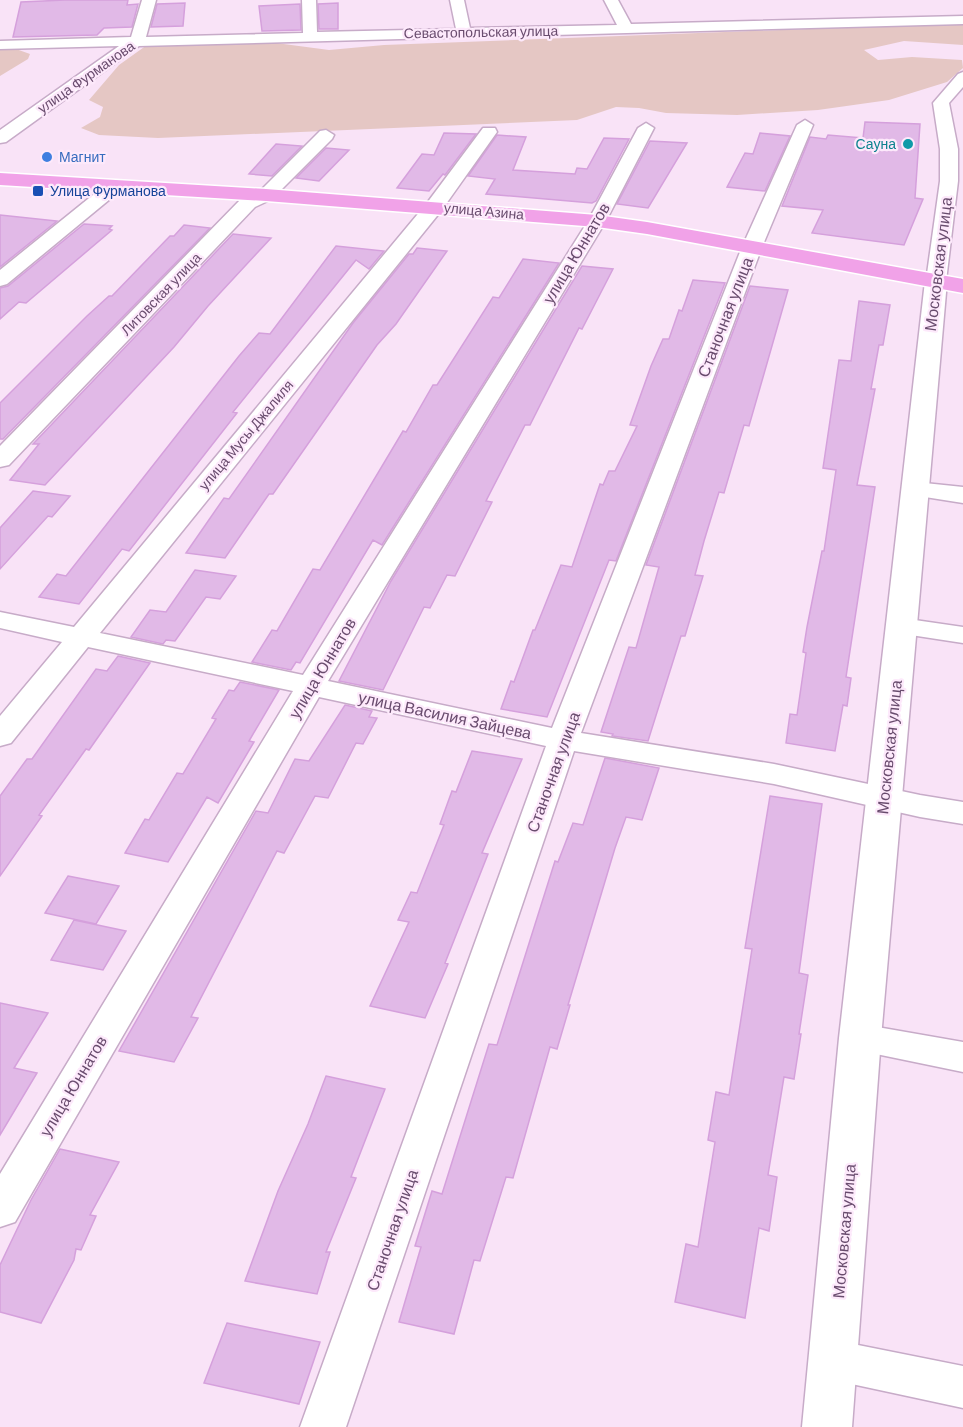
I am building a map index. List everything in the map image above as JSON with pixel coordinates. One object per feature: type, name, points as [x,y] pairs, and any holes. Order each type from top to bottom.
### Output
[{"type":"main road","name":"улица Азина","points":[[0,180],[266,195],[597,221],[950,283]]},
{"type":"street","name":"улица Фурманова","points":[[0,138],[138,40],[149,0]]},
{"type":"street","points":[[309,0],[310,36]]},
{"type":"street","points":[[456,0],[464,32]]},
{"type":"street","points":[[612,0],[626,28]]},
{"type":"street","points":[[948,6],[963,20]]},
{"type":"street","points":[[771,8],[783,24]]},
{"type":"street","name":"Севастопольская улица","points":[[0,45],[963,20]]},
{"type":"street","points":[[963,76],[941,103],[941,111],[963,111]]},
{"type":"street","name":"Московская улица","points":[[827,1427],[860,1038],[915,489],[950,283],[956,150],[941,111]]},
{"type":"street","name":"Станочная улица","points":[[323,1427],[563,740],[752,247],[806,125]]},
{"type":"street","name":"улица Юннатов","points":[[0,1210],[310,687],[597,221],[646,128]]},
{"type":"street","name":"улица Мусы Джалиля","points":[[0,736],[435,207],[489,132]]},
{"type":"street","name":"Литовская улица","points":[[0,460],[248,202],[266,195],[326,135]]},
{"type":"street","points":[[0,280],[115,186]]},
{"type":"street","points":[[915,489],[963,495]]},
{"type":"street","name":"улица Василия Зайцева","points":[[0,620],[563,740],[774,774],[963,813]]},
{"type":"street","points":[[902,626],[963,635]]},
{"type":"street","points":[[860,1038],[963,1057]]},
{"type":"street","points":[[833,1360],[963,1387]]},
{"type":"shaded area","points":[[963,23],[963,45],[904,41],[864,50],[878,60],[912,57],[962,60],[963,68],[947,82],[889,100],[818,110],[737,115],[666,113],[616,107],[577,120],[158,138],[99,135],[81,128],[100,117],[103,107],[89,100],[119,65],[147,45],[276,43],[329,50],[384,45]]},
{"type":"shaded area","points":[[16,49],[30,54],[28,59],[0,76],[0,50]]},
{"type":"building","points":[[128,0],[127,5],[138,4],[132,27],[104,28],[97,35],[13,37],[21,2]]},
{"type":"building","points":[[185,3],[183,26],[151,27],[157,4]]},
{"type":"building","points":[[338,3],[338,29],[319,29],[318,4]]},
{"type":"building","points":[[300,4],[301,30],[262,31],[259,6]]},
{"type":"building","points":[[865,122],[920,124],[915,198],[923,199],[904,245],[812,233],[823,210],[782,206],[810,137],[826,139],[828,135],[863,138]]},
{"type":"building","points":[[444,133],[476,134],[445,175],[443,174],[429,191],[397,188],[422,154],[434,155]]},
{"type":"building","points":[[760,133],[790,136],[765,191],[727,187],[745,153],[753,154]]},
{"type":"building","points":[[497,135],[526,137],[513,170],[575,174],[577,168],[587,169],[604,138],[629,139],[596,201],[592,203],[486,194],[495,179],[468,176]]},
{"type":"building","points":[[650,141],[687,143],[648,208],[617,204]]},
{"type":"building","points":[[276,144],[302,146],[272,176],[249,174]]},
{"type":"building","points":[[326,148],[349,150],[319,181],[296,178]]},
{"type":"building","points":[[0,215],[57,221],[0,267]]},
{"type":"building","points":[[84,224],[112,226],[109,229],[112,230],[26,303],[19,302],[0,319],[0,288],[8,286]]},
{"type":"building","points":[[184,225],[210,228],[3,439],[0,439],[0,403],[87,316],[109,296],[112,296],[170,236],[174,236]]},
{"type":"building","points":[[233,234],[271,238],[208,306],[174,347],[45,485],[10,480],[39,444],[33,444]]},
{"type":"building","points":[[336,246],[384,251],[369,269],[356,260],[233,412],[237,413],[129,551],[122,549],[79,604],[39,597],[57,574],[66,576],[239,356],[259,333],[270,334]]},
{"type":"building","points":[[417,248],[447,251],[396,324],[377,345],[273,494],[269,494],[225,558],[186,553],[224,498],[229,499],[353,323],[409,254],[413,254]]},
{"type":"building","points":[[523,259],[559,263],[382,545],[373,540],[300,663],[296,662],[291,670],[252,662],[272,630],[277,631],[313,569],[320,570],[433,385],[437,385],[493,297],[499,298]]},
{"type":"building","points":[[582,266],[613,269],[582,329],[579,328],[530,425],[525,425],[486,501],[492,502],[455,576],[447,575],[430,608],[424,607],[383,690],[339,681],[391,581]]},
{"type":"building","points":[[693,280],[725,283],[616,561],[609,560],[547,717],[501,709],[561,565],[572,567],[600,484],[603,485],[609,471],[615,471],[637,426],[630,425],[651,366],[663,339],[669,339]]},
{"type":"building","points":[[750,286],[788,290],[749,426],[744,425],[724,493],[719,492],[704,541],[695,575],[703,576],[685,636],[681,636],[648,741],[612,736],[613,734],[601,732],[629,647],[636,648],[659,567],[646,565]]},
{"type":"building","points":[[859,301],[890,305],[883,345],[879,345],[871,389],[875,389],[857,485],[875,487],[846,677],[851,678],[847,706],[843,705],[835,751],[786,743],[790,714],[797,715],[806,653],[803,652],[822,551],[824,551],[836,470],[823,468],[839,360],[851,361]]},
{"type":"building","points":[[33,491],[70,496],[52,517],[48,516],[0,569],[0,528]]},
{"type":"building","points":[[195,570],[236,576],[220,599],[206,597],[175,641],[166,640],[163,644],[131,637],[150,610],[166,612]]},
{"type":"building","points":[[118,656],[150,663],[89,750],[86,749],[39,815],[42,816],[0,876],[0,796],[27,759],[32,759],[96,669],[107,671]]},
{"type":"building","points":[[240,682],[279,690],[249,741],[254,742],[218,803],[207,797],[168,862],[125,853],[145,819],[149,820],[177,773],[183,774],[216,719],[212,718],[229,690],[234,691]]},
{"type":"building","points":[[345,705],[372,711],[369,717],[377,718],[363,744],[356,743],[328,798],[315,796],[284,853],[277,851],[191,1017],[198,1018],[174,1062],[119,1051],[256,811],[268,813],[295,759],[309,761]]},
{"type":"building","points":[[472,751],[522,759],[482,853],[488,854],[445,963],[448,964],[425,1018],[370,1006],[409,922],[398,920],[411,892],[417,893],[444,825],[440,824],[452,791],[456,792]]},
{"type":"building","points":[[605,758],[659,768],[642,820],[626,817],[568,1005],[570,1005],[557,1049],[550,1047],[513,1178],[506,1177],[480,1261],[474,1260],[454,1334],[399,1322],[421,1247],[415,1246],[432,1191],[442,1194],[489,1044],[497,1045],[555,861],[558,862],[573,823],[583,825]]},
{"type":"building","points":[[770,796],[822,804],[799,973],[808,975],[799,1034],[801,1034],[794,1079],[784,1077],[768,1175],[777,1177],[769,1231],[759,1228],[745,1318],[675,1302],[686,1244],[698,1247],[715,1142],[708,1140],[716,1092],[729,1095],[752,949],[745,948]]},
{"type":"building","points":[[68,876],[119,886],[96,924],[45,913]]},
{"type":"building","points":[[74,920],[126,931],[103,970],[51,960]]},
{"type":"building","points":[[0,1003],[48,1013],[14,1068],[37,1073],[0,1135]]},
{"type":"building","points":[[326,1076],[385,1089],[351,1177],[356,1178],[326,1252],[330,1252],[317,1294],[245,1281],[278,1191],[308,1124]]},
{"type":"building","points":[[60,1149],[119,1162],[90,1215],[96,1216],[81,1250],[76,1249],[74,1260],[41,1323],[0,1312],[0,1265],[31,1200]]},
{"type":"building","points":[[227,1323],[320,1342],[299,1404],[204,1383]]},
{"type":"place","name":"Сауна","points":[[908,144]]},
{"type":"place","name":"Магнит","points":[[47,157]]},
{"type":"place","name":"Улица Фурманова","points":[[38,191]]}]
